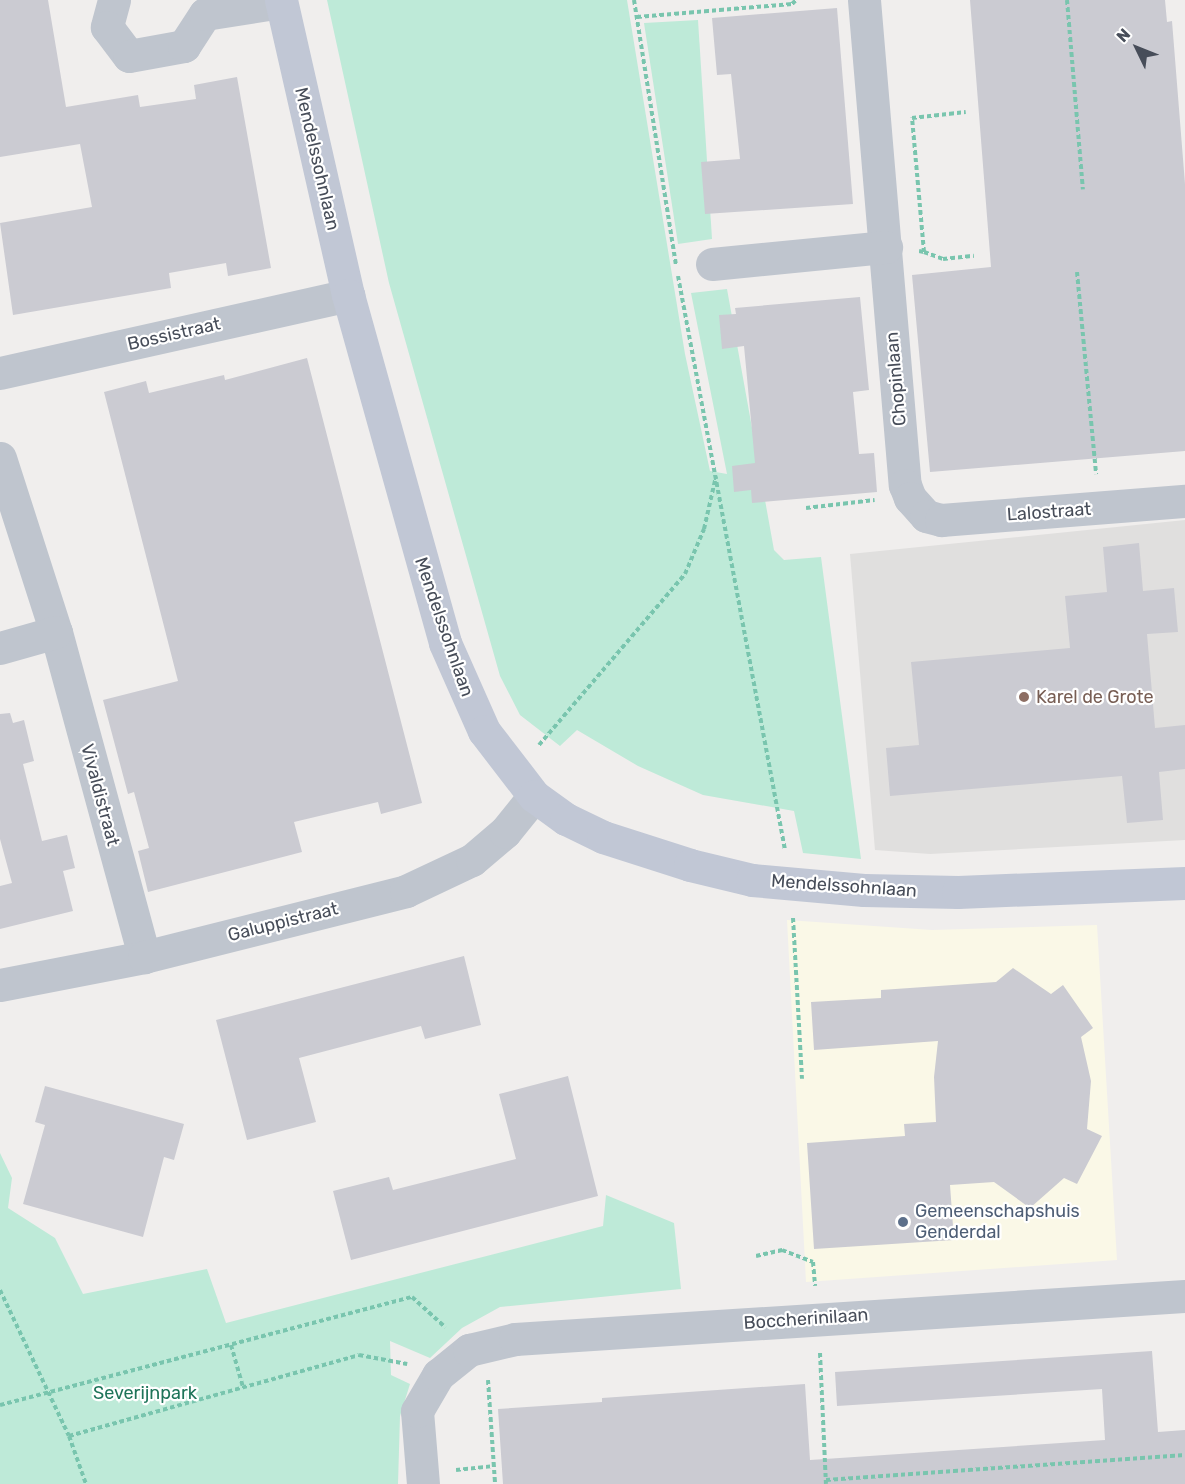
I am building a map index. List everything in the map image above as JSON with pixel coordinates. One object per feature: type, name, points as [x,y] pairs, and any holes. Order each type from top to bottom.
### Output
[{"type":"street","name":"Mendelssohnlaan","points":[[114,0],[107,27],[129,56],[184,46],[199,7],[281,1],[348,295],[445,643],[484,731],[510,769],[534,796],[566,819],[603,837],[690,865],[752,880],[864,890],[958,892],[1185,883]]},
{"type":"street","name":"Chopinlaan","points":[[864,0],[905,485],[916,508]]},
{"type":"street","points":[[712,264],[886,247]]},
{"type":"street","name":"Bossistraat","points":[[0,373],[348,295]]},
{"type":"street","name":"Vivaldistraat","points":[[0,458],[56,633],[144,957]]},
{"type":"street","name":"Lalostraat","points":[[916,508],[926,516],[941,520],[1185,501]]},
{"type":"street","points":[[0,648],[56,633]]},
{"type":"street","name":"Galuppistraat","points":[[0,985],[144,957],[406,891],[472,860],[505,832],[534,796]]},
{"type":"street","name":"Boccherinilaan","points":[[438,1375],[478,1348],[515,1339],[1185,1296]]},
{"type":"street","points":[[423,1484],[417,1411],[438,1375]]},
{"type":"path","points":[[634,0],[676,267],[717,472],[786,858]]},
{"type":"path","points":[[637,17],[792,4],[796,0]]},
{"type":"path","points":[[1067,0],[1083,189]]},
{"type":"path","points":[[924,252],[912,118],[966,112]]},
{"type":"path","points":[[886,247],[924,252],[943,259],[974,256]]},
{"type":"path","points":[[1077,272],[1100,508]]},
{"type":"path","points":[[510,769],[549,737],[685,574],[704,529],[717,472]]},
{"type":"path","points":[[793,913],[802,1079]]},
{"type":"path","points":[[756,1256],[782,1250],[813,1262],[826,1482],[1185,1455]]},
{"type":"path","points":[[0,1290],[69,1436],[86,1484]]},
{"type":"path","points":[[0,1405],[412,1297],[478,1348],[495,1484]]},
{"type":"path","points":[[231,1345],[243,1387]]},
{"type":"path","points":[[69,1436],[360,1354],[399,1362],[438,1375]]},
{"type":"shaded area","name":"Karel de Grote","points":[[1185,520],[1185,840],[930,854],[875,850],[850,554]]},
{"type":"shaded area","points":[[787,920],[932,930],[1097,925],[1117,1260],[806,1282]]},
{"type":"green space","points":[[327,0],[627,0],[685,354],[710,471],[727,474],[691,293],[727,289],[774,550],[784,560],[821,557],[861,859],[803,853],[794,811],[703,795],[638,766],[577,730],[560,746],[520,715],[500,676],[389,283]]},
{"type":"green space","points":[[698,20],[712,239],[678,244],[644,23]]},
{"type":"green space","name":"Severijnpark","points":[[0,1153],[12,1178],[8,1208],[55,1238],[83,1294],[207,1269],[226,1323],[603,1226],[606,1195],[674,1223],[681,1289],[500,1307],[462,1328],[430,1358],[390,1341],[391,1375],[410,1384],[400,1416],[398,1484],[0,1484]]},
{"type":"building","points":[[0,0],[48,0],[66,107],[138,95],[140,107],[196,99],[194,85],[237,77],[271,268],[228,276],[226,263],[169,273],[171,288],[13,315],[0,223],[92,207],[80,144],[0,157]]},
{"type":"building","points":[[970,0],[1165,0],[1167,22],[1172,21],[1185,184],[1185,451],[930,472],[912,275],[991,267]]},
{"type":"building","points":[[837,8],[853,204],[705,214],[701,162],[740,159],[731,74],[717,75],[712,18]]},
{"type":"building","points":[[860,297],[869,390],[853,392],[859,454],[874,453],[877,492],[752,503],[751,490],[734,492],[732,466],[755,463],[744,346],[722,349],[719,315],[736,314],[735,308]]},
{"type":"building","points":[[307,358],[422,803],[381,814],[378,802],[294,822],[302,852],[148,892],[138,851],[149,848],[134,792],[128,794],[103,700],[178,681],[104,392],[146,381],[149,393],[224,375],[225,380]]},
{"type":"building","points":[[1139,543],[1143,591],[1174,588],[1178,632],[1147,634],[1155,728],[1185,725],[1185,769],[1159,772],[1163,820],[1127,823],[1122,776],[890,796],[886,748],[919,745],[911,662],[1070,648],[1065,596],[1107,592],[1103,547]]},
{"type":"building","points":[[10,713],[13,723],[24,720],[34,761],[23,764],[42,841],[67,835],[75,868],[63,871],[73,911],[0,929],[0,886],[12,883],[0,839],[0,714]]},
{"type":"building","points":[[464,956],[481,1025],[425,1039],[421,1026],[299,1058],[316,1122],[247,1140],[216,1020]]},
{"type":"building","points":[[1013,968],[1051,994],[1063,985],[1093,1028],[1081,1037],[1091,1081],[1087,1129],[1102,1136],[1077,1184],[1064,1178],[1030,1208],[994,1182],[950,1185],[954,1240],[814,1249],[807,1143],[905,1136],[904,1124],[936,1122],[934,1077],[938,1041],[814,1050],[811,1002],[881,998],[881,990],[996,982]]},
{"type":"building","points":[[568,1076],[598,1196],[351,1260],[333,1191],[389,1177],[393,1190],[516,1159],[499,1094]]},
{"type":"building","points":[[45,1086],[184,1124],[174,1160],[164,1157],[143,1237],[23,1204],[45,1125],[35,1122]]},
{"type":"building","points":[[1152,1351],[1158,1432],[1185,1430],[1185,1484],[503,1484],[498,1409],[602,1402],[602,1398],[805,1384],[810,1460],[1105,1440],[1102,1389],[837,1406],[835,1372]]},
{"type":"place","name":"Karel de Grote","points":[[1024,697]]},
{"type":"place","name":"Gemeenschapshuis Genderdal","points":[[903,1222]]}]
